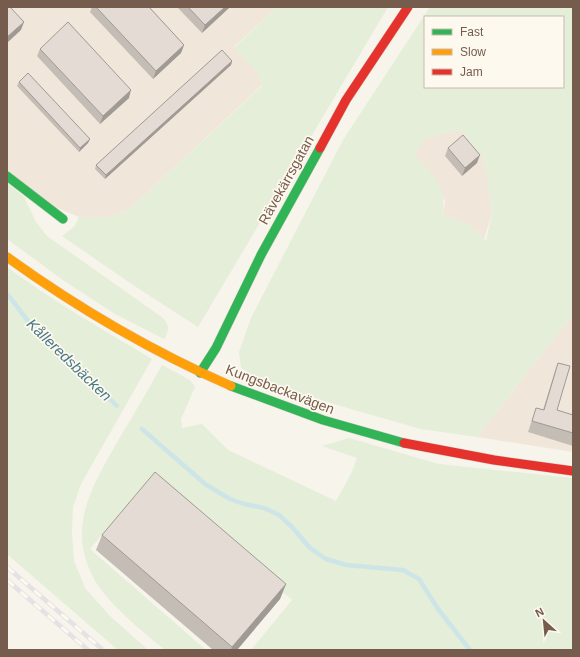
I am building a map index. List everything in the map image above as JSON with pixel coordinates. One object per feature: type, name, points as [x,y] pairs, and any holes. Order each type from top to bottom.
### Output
[{"type":"street","name":"Rävekärrsgatan","points":[[200,373],[216,348],[261,255],[346,100],[408,7]]},
{"type":"street","points":[[7,176],[63,219]]},
{"type":"street","name":"Kungsbackavägen","points":[[7,257],[59,294],[114,328],[200,373],[276,406],[402,444],[462,455],[573,471]]},
{"type":"shaded area","points":[[7,7],[277,7],[234,47],[258,73],[262,85],[129,210],[108,217],[79,217],[48,204],[7,170]]},
{"type":"shaded area","points":[[460,130],[483,157],[492,214],[484,239],[468,224],[443,215],[445,201],[414,154],[426,137]]},
{"type":"shaded area","points":[[573,314],[573,452],[477,437]]},
{"type":"green space","points":[[277,7],[388,7],[198,327],[133,285],[62,236],[75,226],[79,217],[108,217],[129,210],[262,86],[258,73],[234,48]]},
{"type":"green space","points":[[430,7],[573,7],[573,314],[477,437],[421,429],[289,390],[253,375],[241,368],[239,352],[251,318],[343,140],[424,16],[424,88],[564,88],[564,16],[424,16]],"holes":[[[460,130],[483,157],[492,214],[486,241],[468,224],[443,215],[443,195],[440,187],[433,175],[414,154],[426,137]]]},
{"type":"green space","points":[[7,183],[24,197],[36,222],[47,236],[163,318],[167,323],[168,328],[164,339],[115,314],[63,280],[7,239]]},
{"type":"green space","points":[[7,267],[24,280],[60,303],[152,359],[81,484],[73,507],[72,533],[74,561],[85,588],[110,616],[148,650],[118,650],[7,554]]},
{"type":"green space","points":[[162,365],[190,380],[195,387],[181,419],[182,428],[202,424],[228,450],[336,501],[352,472],[357,458],[322,446],[349,438],[439,464],[573,478],[573,650],[251,650],[292,600],[148,481],[90,549],[206,650],[165,650],[126,616],[106,596],[93,577],[85,558],[82,539],[86,505],[93,488]]},
{"type":"building","points":[[7,7],[10,7],[24,22],[7,37]]},
{"type":"building","points":[[96,7],[149,7],[184,45],[156,71]]},
{"type":"building","points":[[188,7],[225,7],[205,25]]},
{"type":"building","points":[[68,22],[131,90],[103,116],[40,49]]},
{"type":"building","points":[[222,50],[232,61],[106,175],[96,165]]},
{"type":"building","points":[[28,73],[90,139],[80,148],[19,82]]},
{"type":"building","points":[[463,135],[480,155],[465,168],[448,148]]},
{"type":"building","points":[[558,363],[570,366],[557,410],[573,415],[573,433],[532,421],[536,408],[544,410]]},
{"type":"building","points":[[155,472],[286,584],[232,647],[102,535]]},
{"type":"waterway","name":"Kålleredsbäcken","points":[[7,294],[41,336],[56,346],[117,406]]},
{"type":"waterway","name":"Kålleredsbäcken","points":[[142,429],[205,484],[230,499],[244,504],[264,508],[279,515],[292,527],[310,548],[326,559],[346,565],[403,570],[419,579],[438,609],[470,650]]},
{"type":"railway","points":[[7,567],[103,650]]},
{"type":"railway","points":[[7,580],[88,650]]},
{"type":"traffic: fast","points":[[200,373],[216,348],[261,255],[320,148]]},
{"type":"traffic: fast","points":[[7,176],[63,219]]},
{"type":"traffic: fast","points":[[231,386],[323,420],[404,443]]},
{"type":"traffic: slow","points":[[7,257],[61,294],[115,328],[172,358],[231,386]]},
{"type":"traffic: jam","points":[[320,148],[346,100],[408,7]]},
{"type":"traffic: jam","points":[[404,443],[494,460],[573,471]]}]
